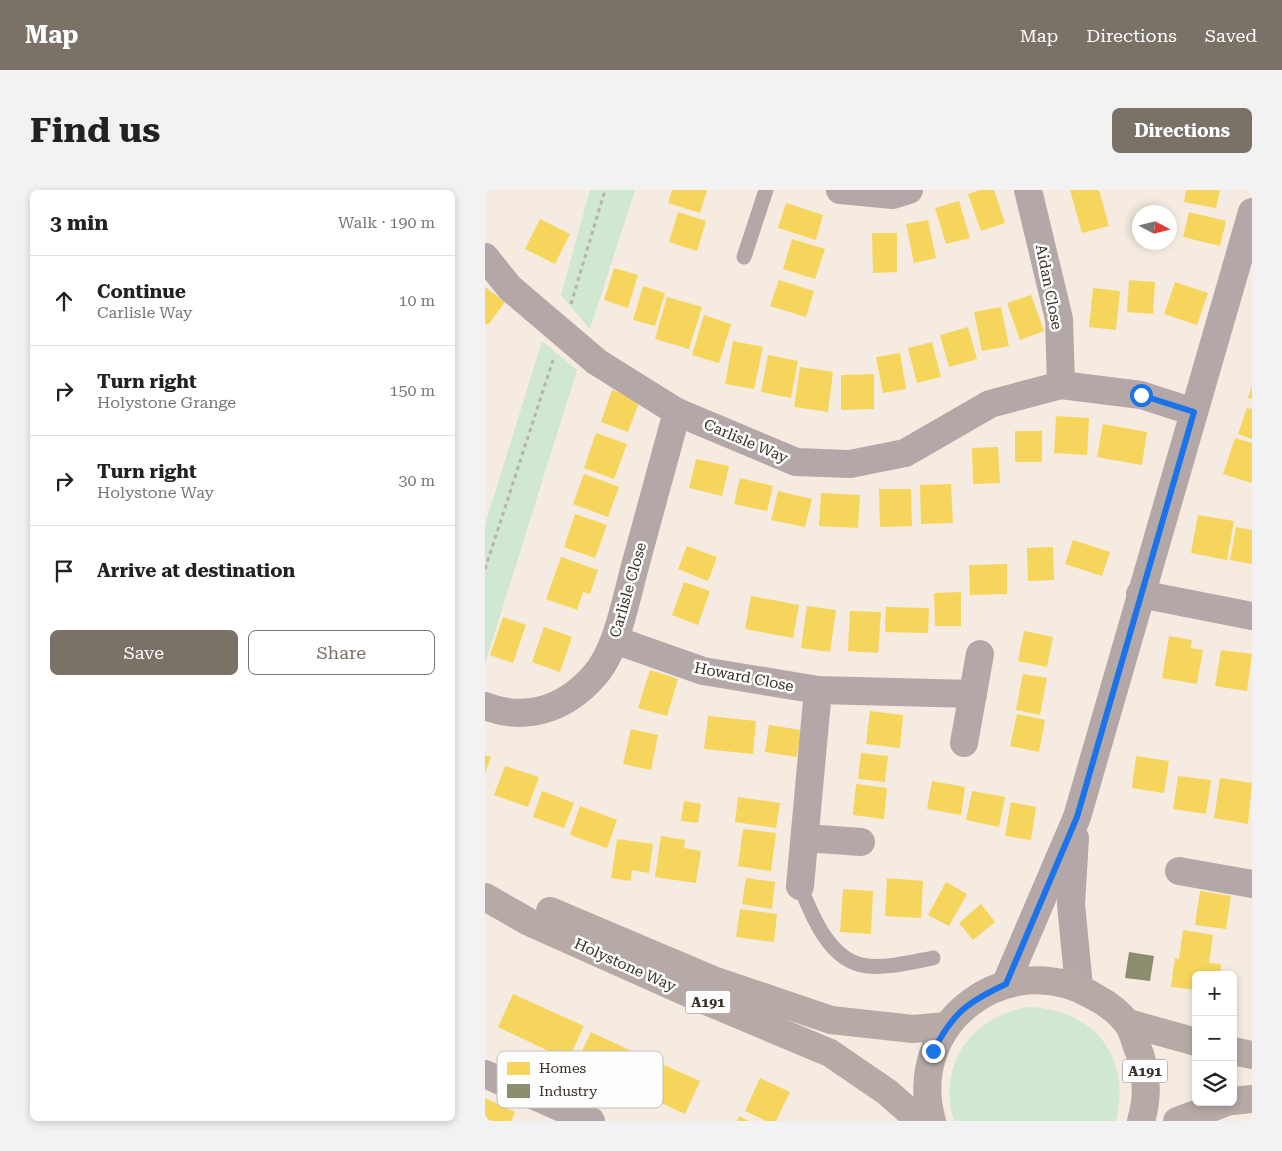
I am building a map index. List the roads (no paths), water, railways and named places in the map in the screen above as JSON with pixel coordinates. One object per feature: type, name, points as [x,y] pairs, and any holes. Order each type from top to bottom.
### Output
[{"type":"main road","name":"Holystone Way","points":[[485,878],[515,896],[713,980],[831,1020],[913,1029],[947,1026]]},
{"type":"main road","name":"Holystone Way","points":[[485,897],[529,922],[699,998],[829,1053],[887,1092],[921,1121]]},
{"type":"main road","name":"A191","points":[[932,1121],[928,1107],[927,1079],[933,1051],[947,1026],[973,1000],[1006,984],[1043,979],[1079,987],[1107,1004],[1128,1023],[1144,1062],[1147,1100],[1141,1121]]},
{"type":"main road","name":"A191","points":[[1128,1023],[1192,1041]]},
{"type":"main road","points":[[1237,1052],[1252,1055]]},
{"type":"main road","points":[[1237,1100],[1252,1098]]},
{"type":"main road","points":[[1177,1121],[1216,1106]]},
{"type":"street","points":[[839,190],[893,195],[909,190]]},
{"type":"street","name":"Aidan Close","points":[[1028,190],[1059,319],[1061,385]]},
{"type":"street","points":[[1006,984],[1077,817],[1252,212]]},
{"type":"street","name":"Carlisle Way","points":[[485,257],[510,288],[597,362],[677,412],[796,462],[850,464],[905,453],[990,404],[1061,385],[1141,395],[1194,412]]},
{"type":"street","name":"Carlisle Close","points":[[485,706],[504,713],[535,713],[567,699],[595,676],[615,640],[677,412]]},
{"type":"street","points":[[1141,594],[1252,616]]},
{"type":"street","name":"Howard Close","points":[[615,640],[703,672],[818,690],[973,694]]},
{"type":"street","points":[[964,743],[980,654]]},
{"type":"street","points":[[800,886],[818,690]]},
{"type":"street","points":[[1077,817],[1071,904],[1079,987]]},
{"type":"street","points":[[805,838],[861,842]]},
{"type":"street","points":[[1179,871],[1252,884]]},
{"type":"street","points":[[485,1074],[497,1081]]},
{"type":"street","points":[[547,1112],[591,1121]]},
{"type":"lane","points":[[744,257],[766,190]]},
{"type":"lane","points":[[800,886],[813,916],[829,942],[847,958],[866,966],[894,965],[933,958]]}]
